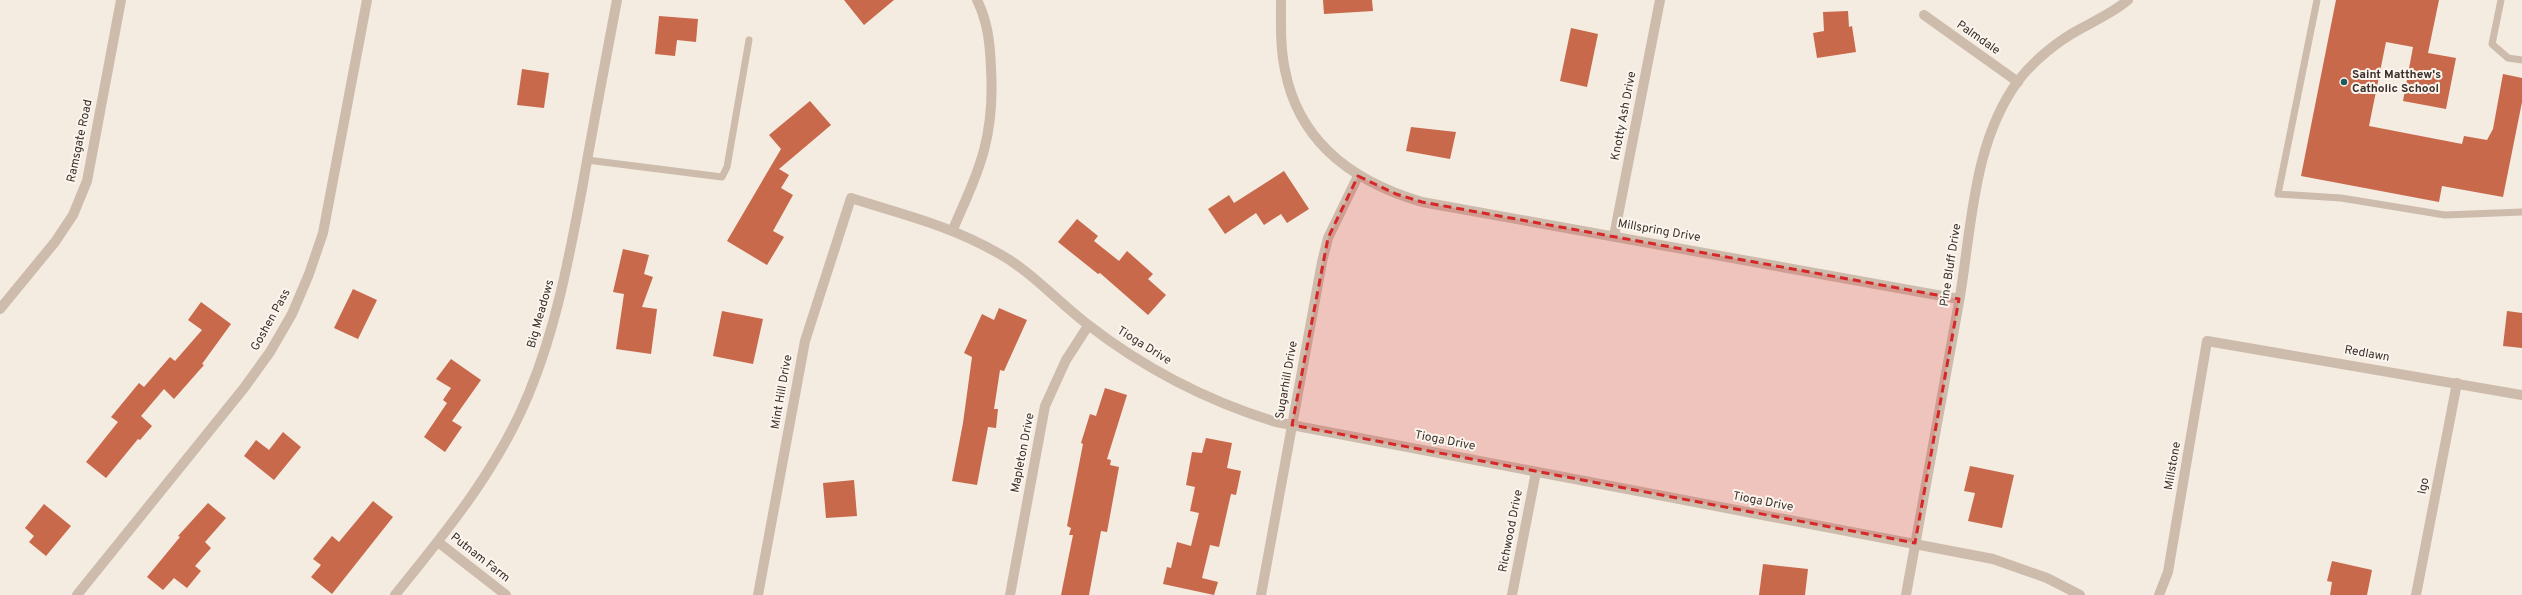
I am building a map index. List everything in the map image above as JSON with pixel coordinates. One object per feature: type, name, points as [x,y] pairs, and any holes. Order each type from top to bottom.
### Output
[{"type":"street","name":"Ramsgate Road","points":[[0,309],[55,242],[73,215],[87,181],[121,0]]},
{"type":"street","name":"Goshen Pass","points":[[77,595],[244,388],[270,352],[292,314],[309,274],[323,233],[367,0]]},
{"type":"street","name":"Big Meadows","points":[[395,595],[455,522],[496,460],[529,394],[552,328],[568,260],[617,0]]},
{"type":"street","points":[[953,229],[980,168],[991,122],[993,98],[990,45],[987,27],[977,0]]},
{"type":"street","name":"Millspring Drive","points":[[1281,0],[1282,53],[1285,70],[1296,104],[1314,135],[1326,149],[1358,176],[1396,194],[1422,202],[1959,299]]},
{"type":"street","name":"Knotty Ash Drive","points":[[1614,236],[1660,0]]},
{"type":"street","name":"Pine Bluff Drive","points":[[1906,595],[1959,299],[1979,175],[1991,130],[2018,82],[2026,71],[2064,39],[2109,14],[2128,0]]},
{"type":"street","name":"Palmdale","points":[[1924,15],[2018,82]]},
{"type":"street","name":"Sugarhill Drive","points":[[1261,595],[1328,238],[1358,176]]},
{"type":"street","name":"Tioga Drive","points":[[851,198],[953,229],[999,253],[1023,270],[1088,326],[1152,368],[1204,397],[1232,408],[1292,425],[1993,559],[2047,578],[2080,595]]},
{"type":"street","name":"Mint Hill Drive","points":[[758,595],[805,340],[851,198]]},
{"type":"street","name":"Mapleton Drive","points":[[1010,595],[1045,406],[1066,360],[1088,326]]},
{"type":"street","name":"Redlawn","points":[[2207,341],[2522,395]]},
{"type":"street","name":"Millstone","points":[[2159,595],[2168,572],[2207,341]]},
{"type":"street","name":"Igo","points":[[2416,595],[2457,383]]},
{"type":"street","name":"Richwood Drive","points":[[1512,595],[1536,472]]},
{"type":"street","name":"Putnam Farm","points":[[438,542],[506,595]]},
{"type":"lane","points":[[2318,0],[2278,194],[2341,198],[2445,215],[2522,212]]},
{"type":"lane","points":[[2501,0],[2492,44],[2508,58],[2522,60]]},
{"type":"lane","points":[[587,160],[722,177],[727,167],[749,40]]},
{"type":"highlighted area","points":[[1358,176],[1396,194],[1422,202],[1959,299],[1915,543],[1292,425],[1328,238]]},
{"type":"building","points":[[844,0],[894,0],[864,25]]},
{"type":"building","points":[[1323,0],[1372,0],[1373,11],[1324,14]]},
{"type":"building","points":[[2336,0],[2439,0],[2428,53],[2456,58],[2446,109],[2403,101],[2413,47],[2386,42],[2369,126],[2462,144],[2464,136],[2487,140],[2493,129],[2503,74],[2522,78],[2522,102],[2503,197],[2442,186],[2439,202],[2301,176]]},
{"type":"building","points":[[1848,11],[1849,27],[1852,26],[1856,52],[1817,58],[1813,33],[1824,31],[1823,12]]},
{"type":"building","points":[[659,16],[698,19],[696,42],[677,40],[675,56],[655,54]]},
{"type":"building","points":[[1571,28],[1598,34],[1587,87],[1560,81]]},
{"type":"building","points":[[522,69],[549,73],[544,108],[517,105]]},
{"type":"building","points":[[810,101],[831,125],[779,169],[789,175],[781,188],[793,195],[773,231],[784,237],[767,265],[727,241],[781,149],[769,135]]},
{"type":"building","points":[[1411,127],[1456,132],[1450,159],[1406,151]]},
{"type":"building","points":[[1284,171],[1309,209],[1287,223],[1281,214],[1264,225],[1256,213],[1225,234],[1208,209],[1229,195],[1234,203]]},
{"type":"building","points":[[1077,219],[1098,236],[1094,241],[1119,261],[1127,251],[1153,274],[1148,279],[1166,295],[1148,315],[1100,273],[1098,274],[1058,242]]},
{"type":"building","points":[[623,249],[649,255],[644,274],[653,277],[642,307],[657,309],[651,354],[616,349],[624,294],[613,292]]},
{"type":"building","points":[[353,289],[377,300],[358,339],[334,328]]},
{"type":"building","points":[[201,302],[231,324],[202,364],[204,365],[174,399],[164,389],[141,416],[152,426],[140,440],[138,439],[106,478],[86,462],[118,422],[111,417],[139,383],[144,387],[170,357],[175,361],[202,330],[188,320]]},
{"type":"building","points":[[999,308],[1027,320],[1004,371],[1000,370],[994,409],[998,409],[996,428],[988,427],[977,485],[952,481],[963,423],[972,357],[964,353],[982,314],[994,320]]},
{"type":"building","points":[[722,311],[763,319],[753,364],[713,356]]},
{"type":"building","points":[[2507,311],[2522,313],[2522,348],[2503,346]]},
{"type":"building","points":[[451,359],[481,380],[452,421],[462,427],[445,452],[424,437],[447,403],[443,400],[451,388],[436,379]]},
{"type":"building","points":[[1105,388],[1127,395],[1107,459],[1111,460],[1110,465],[1119,467],[1107,532],[1101,531],[1089,595],[1061,595],[1073,535],[1069,535],[1071,528],[1067,526],[1083,444],[1081,443],[1090,414],[1096,416]]},
{"type":"building","points":[[283,432],[301,447],[274,480],[244,456],[256,440],[269,450]]},
{"type":"building","points":[[1206,438],[1232,443],[1227,468],[1241,471],[1236,495],[1231,494],[1219,547],[1210,545],[1202,578],[1218,582],[1214,595],[1163,584],[1167,567],[1171,568],[1177,542],[1191,546],[1199,513],[1190,511],[1195,487],[1186,485],[1192,452],[1202,453]]},
{"type":"building","points":[[1970,466],[2014,475],[2002,528],[1968,521],[1975,493],[1964,491]]},
{"type":"building","points":[[854,480],[857,516],[826,518],[823,483]]},
{"type":"building","points":[[373,501],[393,517],[332,594],[311,577],[321,565],[313,559],[332,536],[339,542]]},
{"type":"building","points":[[208,503],[226,518],[205,542],[211,548],[195,566],[201,571],[187,588],[174,578],[163,590],[147,577],[180,537],[178,536]]},
{"type":"building","points":[[44,504],[71,526],[46,556],[29,542],[34,536],[25,528]]},
{"type":"building","points":[[2332,561],[2372,570],[2367,595],[2330,595],[2332,582],[2327,581]]},
{"type":"building","points":[[1763,564],[1808,569],[1805,595],[1759,595]]},
{"type":"place","name":"Saint Matthew's Catholic School","points":[[2344,82]]}]
